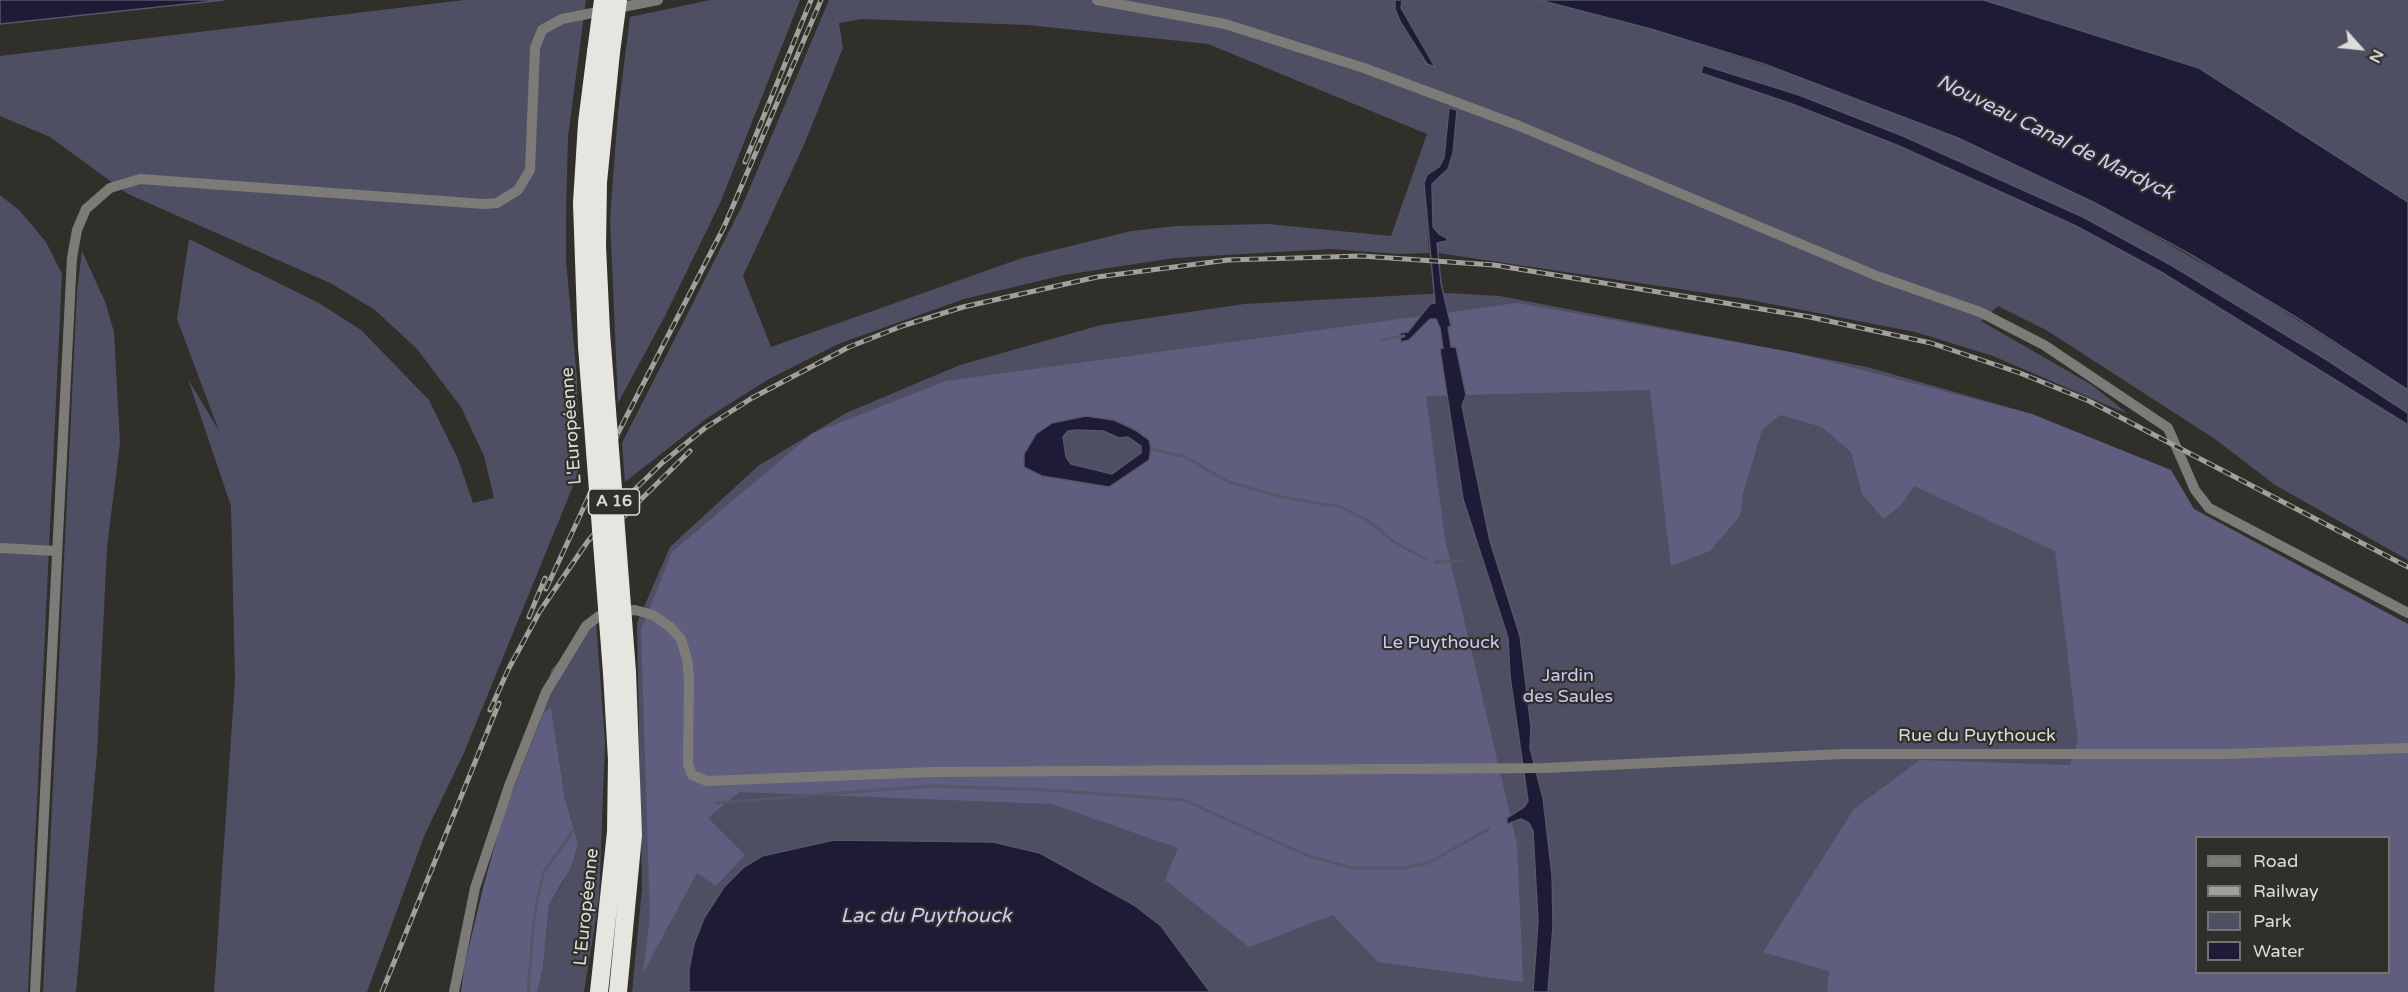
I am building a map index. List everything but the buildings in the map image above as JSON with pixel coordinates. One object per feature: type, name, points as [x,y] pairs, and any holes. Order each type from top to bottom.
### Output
[{"type":"highway","name":"L'Européenne","points":[[598,992],[616,832],[619,672],[597,246],[604,52],[603,0]]},
{"type":"highway","name":"L'Européenne","points":[[618,0],[587,123],[582,203],[587,346],[633,835],[618,992]]},
{"type":"street","points":[[35,992],[72,249],[79,224],[94,199],[117,184],[140,179],[472,204],[497,203],[518,190],[530,170],[535,48],[542,30],[562,19],[658,0]]},
{"type":"street","points":[[1097,0],[1225,24],[1364,68],[1517,125],[1877,276],[1980,312],[2044,345],[2164,425],[2174,438],[2195,490],[2209,508],[2408,613]]},
{"type":"street","points":[[0,548],[57,551]]},
{"type":"street","name":"Rue du Puythouck","points":[[454,992],[475,888],[509,786],[546,692],[578,637],[594,619],[612,612],[631,610],[664,621],[675,630],[684,646],[689,677],[688,764],[692,775],[707,781],[932,772],[1543,768],[1848,754],[2226,754],[2408,748]]},
{"type":"green space","points":[[464,0],[586,0],[568,137],[566,215],[566,261],[577,379],[578,474],[463,755],[425,834],[367,992],[214,992],[235,680],[231,506],[188,379],[219,431],[177,319],[189,239],[319,303],[361,330],[429,400],[458,459],[473,503],[494,498],[484,456],[461,407],[417,349],[375,310],[330,283],[128,194],[50,137],[0,116],[0,56]]},
{"type":"green space","points":[[710,0],[800,0],[721,201],[665,316],[618,403],[610,218],[618,112],[630,17]]},
{"type":"green space","points":[[829,0],[1395,0],[1395,9],[1435,66],[1401,8],[1402,0],[1539,0],[1651,29],[1816,82],[1958,138],[2095,203],[2250,290],[2408,390],[2408,413],[2171,265],[2083,217],[1903,136],[1799,95],[1701,73],[1792,104],[1900,146],[2076,226],[2161,272],[2408,425],[2408,560],[2275,485],[2215,439],[2046,330],[1998,306],[1981,321],[2092,385],[2128,414],[1993,356],[1915,332],[1740,298],[1438,253],[1437,243],[1442,241],[1433,227],[1432,184],[1448,169],[1450,108],[1444,158],[1439,167],[1427,175],[1424,183],[1429,253],[1399,254],[1330,249],[1174,258],[1064,275],[964,299],[838,344],[769,379],[707,418],[625,482],[622,443],[743,204]],"holes":[[[862,19],[1028,25],[1208,44],[1427,134],[1391,236],[1268,224],[1177,226],[1131,231],[1022,258],[771,347],[743,276],[803,147],[843,48],[839,23]]]},
{"type":"green space","points":[[1984,0],[2408,0],[2408,202],[2199,68]]},
{"type":"green space","points":[[0,195],[20,211],[46,242],[62,274],[28,992],[0,992]]},
{"type":"green space","points":[[82,251],[106,304],[114,332],[120,443],[107,548],[97,753],[76,992],[43,992],[77,292]]},
{"type":"green space","name":"Le Puythouck","points":[[1447,293],[1500,296],[1867,367],[2032,414],[2169,473],[2192,511],[2408,636],[2408,992],[632,992],[642,889],[637,623],[670,547],[758,466],[846,413],[960,365],[1101,325],[1244,304]]},
{"type":"green space","name":"Le Puythouck","points":[[1517,303],[1796,353],[2032,414],[2171,470],[2194,509],[2408,624],[2408,992],[1827,992],[1829,971],[1763,952],[1854,809],[1920,760],[2070,765],[2078,741],[2055,551],[1914,486],[1901,505],[1884,519],[1862,494],[1851,452],[1822,427],[1780,415],[1762,430],[1743,493],[1740,516],[1710,551],[1671,566],[1650,390],[1426,396],[1445,539],[1517,844],[1523,982],[1378,962],[1333,915],[1249,947],[1165,880],[1178,848],[1052,804],[739,792],[708,818],[745,855],[716,886],[697,873],[643,973],[650,917],[641,630],[672,552],[813,433],[946,381]],"holes":[[[1086,416],[1149,440],[1151,449],[1149,460],[1109,487],[1024,454]]]},
{"type":"green space","points":[[596,623],[605,742],[599,899],[584,992],[537,992],[543,969],[549,905],[563,882],[578,843],[565,799],[551,708],[543,714],[551,670]]},
{"type":"green space","points":[[551,707],[565,799],[578,843],[571,867],[549,905],[543,969],[537,992],[461,992],[464,967],[504,813],[543,714]]},
{"type":"water","points":[[0,0],[224,0],[0,24]]},
{"type":"water","points":[[1395,0],[1402,0],[1401,8],[1435,67],[1427,64],[1401,23],[1395,9]]},
{"type":"water","name":"Nouveau Canal de Mardyck","points":[[1539,0],[1984,0],[2199,68],[2408,202],[2408,390],[2294,316],[2188,253],[2095,203],[1958,138],[1764,64],[1651,29]]},
{"type":"water","points":[[1703,65],[1799,95],[1903,136],[2083,217],[2171,265],[2327,360],[2408,413],[2408,425],[2161,272],[2076,226],[1899,146],[1792,104],[1701,73]]},
{"type":"water","points":[[1449,108],[1457,110],[1453,153],[1448,169],[1432,184],[1433,227],[1447,238],[1447,241],[1437,243],[1441,283],[1451,326],[1448,327],[1451,347],[1456,347],[1466,395],[1462,406],[1490,541],[1520,636],[1531,727],[1530,748],[1543,798],[1552,875],[1553,926],[1548,992],[1533,992],[1538,921],[1533,831],[1529,823],[1521,819],[1507,824],[1507,818],[1524,807],[1528,801],[1510,676],[1508,638],[1463,499],[1440,349],[1443,348],[1440,328],[1436,319],[1430,319],[1409,340],[1401,342],[1400,333],[1408,332],[1430,304],[1435,303],[1424,183],[1427,175],[1439,167],[1444,158]]},
{"type":"water","points":[[1086,416],[1114,420],[1149,440],[1151,449],[1149,460],[1109,487],[1042,476],[1024,467],[1024,454],[1036,434],[1052,423]],"holes":[[[1068,431],[1103,431],[1119,438],[1128,437],[1141,446],[1141,453],[1112,474],[1071,464],[1066,457],[1063,437]]]},
{"type":"water","name":"Lac du Puythouck","points":[[834,840],[993,842],[1040,853],[1134,905],[1161,926],[1210,992],[689,992],[689,970],[694,944],[704,918],[724,887],[744,867],[762,856]]},
{"type":"waterway","points":[[1382,340],[1404,336]]},
{"type":"waterway","points":[[1151,449],[1185,457],[1227,481],[1281,497],[1341,507],[1367,520],[1394,542],[1426,559]]},
{"type":"waterway","points":[[1435,562],[1465,561]]},
{"type":"waterway","points":[[716,803],[930,786],[1048,790],[1184,800],[1308,856],[1352,868],[1404,868],[1428,863],[1489,829]]},
{"type":"waterway","points":[[528,992],[534,918],[543,873],[574,830]]},
{"type":"railway","points":[[745,162],[811,0]]},
{"type":"railway","points":[[546,589],[619,431],[724,227],[821,0]]},
{"type":"railway","points":[[490,710],[509,668],[540,611],[588,541],[627,497],[662,463],[705,428],[752,398],[849,347],[902,326],[963,307],[1097,277],[1228,260],[1361,256],[1494,265],[1810,317],[1931,343],[2020,373],[2089,401],[2408,567]]},
{"type":"railway","points":[[609,531],[690,451]]},
{"type":"railway","points":[[529,617],[545,578]]},
{"type":"railway","points":[[382,992],[499,703]]},
{"type":"park label","name":"Jardin des Saules","points":[[1568,686]]}]
